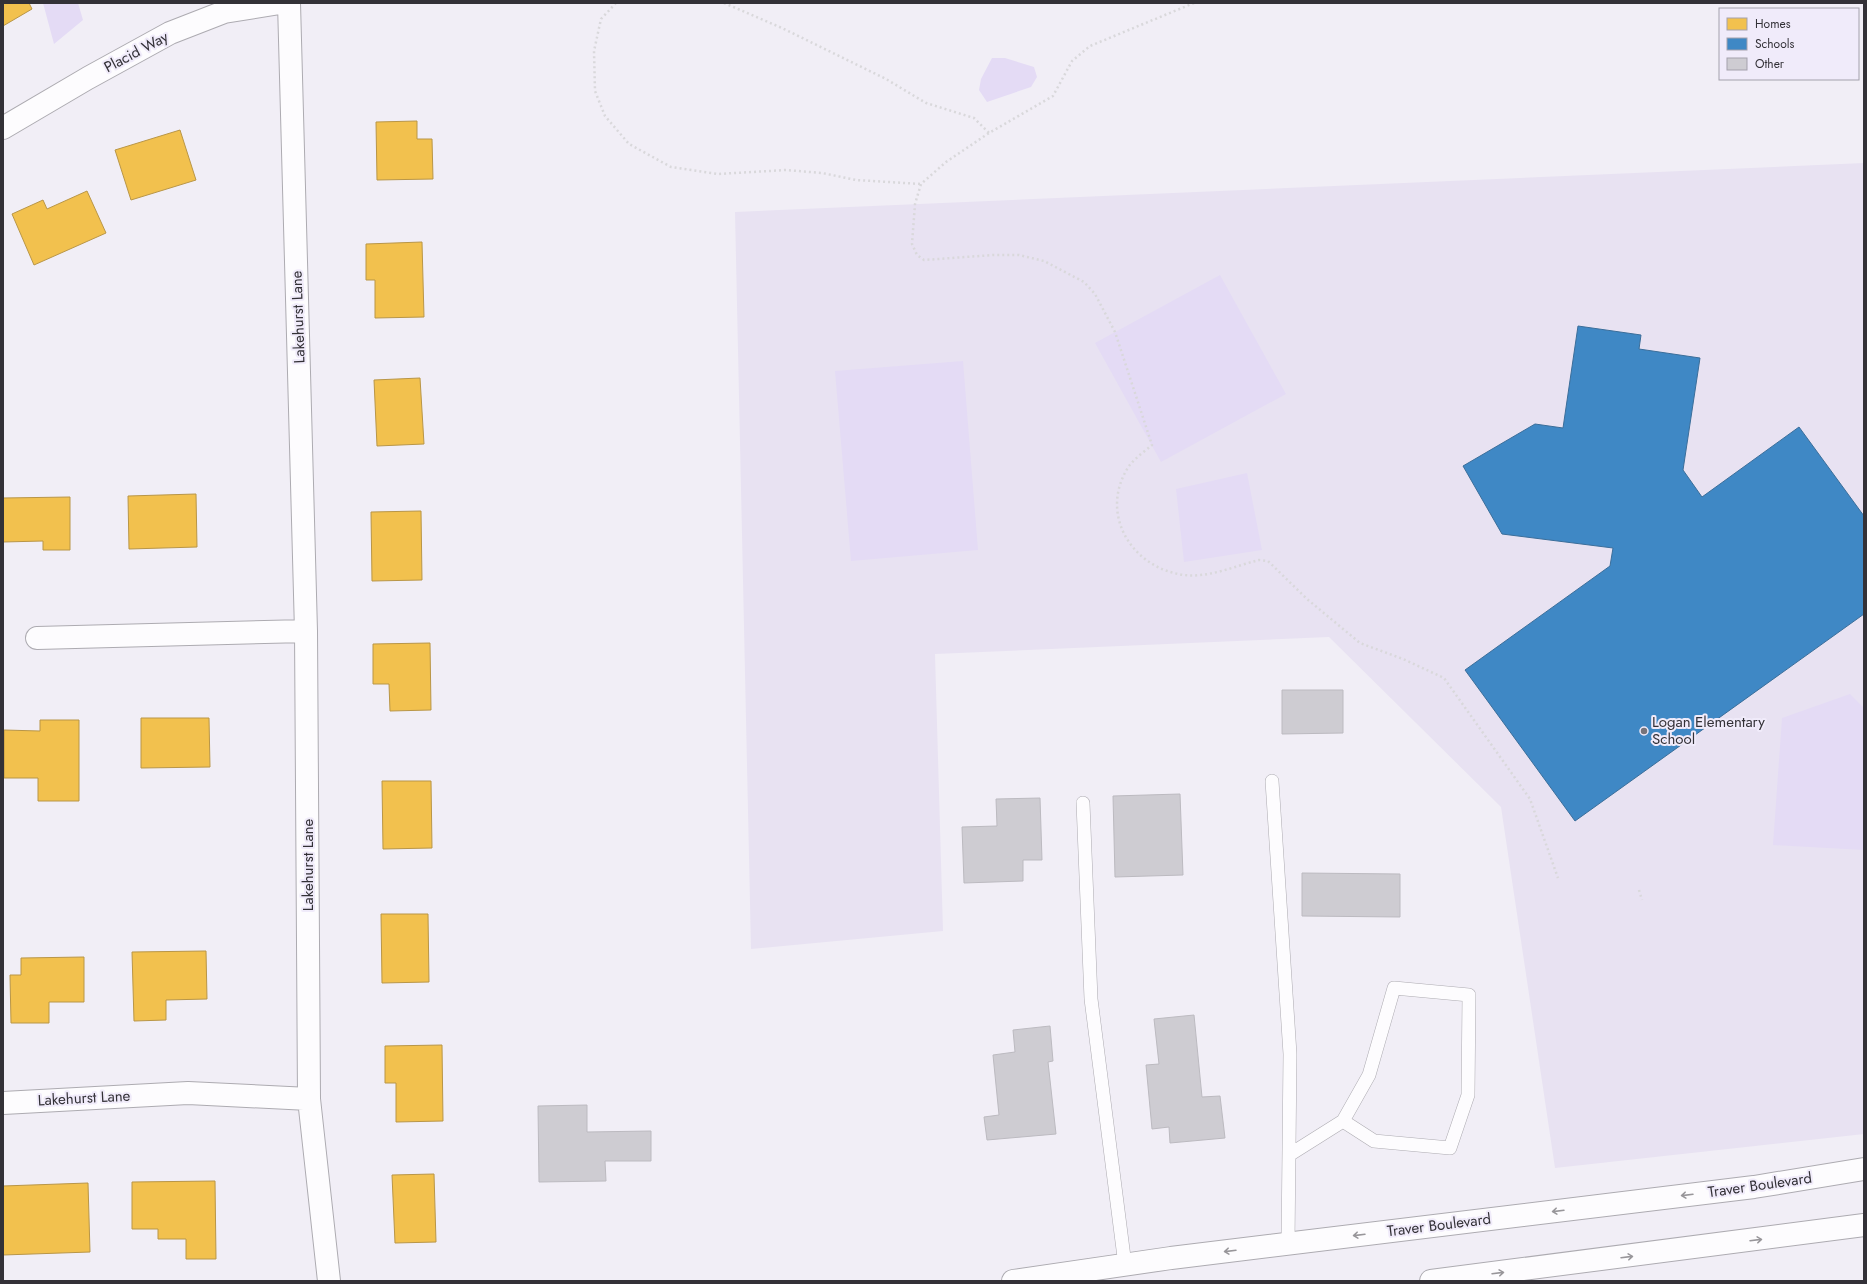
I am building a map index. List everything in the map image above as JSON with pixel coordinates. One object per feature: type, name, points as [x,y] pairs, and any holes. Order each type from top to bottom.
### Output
[{"type":"street","name":"Placid Way","points":[[3,128],[88,78],[170,33],[224,12],[280,3]]},
{"type":"street","name":"Lakehurst Lane","points":[[289,3],[306,631],[309,1099],[330,1281]]},
{"type":"street","points":[[37,638],[306,631]]},
{"type":"street","name":"Lakehurst Lane","points":[[3,1103],[188,1092],[309,1099]]},
{"type":"street","name":"Traver Boulevard","points":[[1013,1281],[1288,1244],[1747,1188],[1864,1169]]},
{"type":"street","points":[[1432,1281],[1864,1225]]},
{"type":"lane","points":[[1272,781],[1290,1054],[1288,1244]]},
{"type":"lane","points":[[1083,803],[1091,998],[1125,1265]]},
{"type":"lane","points":[[1289,1155],[1343,1121],[1369,1075],[1394,988],[1469,996],[1468,1095],[1450,1148],[1374,1141],[1343,1121]]},
{"type":"path","points":[[616,3],[601,20],[598,32],[594,51],[596,91],[605,116],[629,144],[671,167],[718,174],[786,170],[822,173],[856,180],[921,184]]},
{"type":"path","points":[[724,3],[782,28],[886,79],[926,103],[974,118],[989,132]]},
{"type":"path","points":[[1194,3],[1152,22],[1090,46],[1072,61],[1053,96],[989,132],[946,162],[921,184],[915,204],[912,226],[912,244],[917,255],[924,260],[929,261],[974,256],[1019,255],[1044,261],[1084,282],[1095,294],[1115,332],[1152,445],[1130,465],[1119,492],[1117,504],[1118,518],[1122,531],[1135,550],[1161,568],[1184,575],[1207,574],[1259,560],[1268,561],[1307,599],[1360,643],[1403,659],[1444,678],[1530,799],[1558,878]]},
{"type":"path","points":[[1639,890],[1642,900]]},
{"type":"shaded area","points":[[43,3],[78,3],[83,20],[54,44]]},
{"type":"shaded area","points":[[992,58],[1005,58],[1034,67],[1037,77],[1031,87],[987,102],[979,90],[981,79]]},
{"type":"shaded area","name":"Logan Elementary School","points":[[1864,163],[1864,1134],[1555,1168],[1501,807],[1329,637],[935,654],[943,931],[751,949],[735,212]]},
{"type":"shaded area","points":[[1220,275],[1286,394],[1161,462],[1095,343]]},
{"type":"shaded area","points":[[963,361],[978,550],[851,561],[835,371]]},
{"type":"shaded area","points":[[1247,473],[1262,550],[1184,562],[1176,489]]},
{"type":"shaded area","points":[[1850,694],[1864,708],[1864,850],[1773,845],[1782,718]]},
{"type":"building: Homes","points":[[3,3],[29,3],[32,9],[3,26]]},
{"type":"building: Homes","points":[[417,121],[417,139],[432,139],[433,179],[377,180],[376,122]]},
{"type":"building: Homes","points":[[180,130],[196,180],[131,200],[115,150]]},
{"type":"building: Homes","points":[[87,191],[106,233],[34,265],[12,214],[43,200],[47,209]]},
{"type":"building: Homes","points":[[422,242],[424,317],[375,318],[375,280],[366,280],[366,244]]},
{"type":"building: Homes","points":[[420,378],[424,444],[377,446],[374,380]]},
{"type":"building: Homes","points":[[196,494],[197,547],[129,549],[128,496]]},
{"type":"building: Homes","points":[[70,497],[70,550],[43,550],[43,541],[3,542],[3,498]]},
{"type":"building: Homes","points":[[421,511],[422,580],[372,581],[371,512]]},
{"type":"building: Homes","points":[[430,643],[431,710],[390,711],[389,684],[373,684],[373,644]]},
{"type":"building: Homes","points":[[141,718],[209,718],[210,767],[141,768]]},
{"type":"building: Homes","points":[[40,720],[79,720],[79,801],[38,801],[38,778],[4,778],[4,730],[40,731]]},
{"type":"building: Homes","points":[[382,781],[431,781],[432,848],[383,849]]},
{"type":"building: Homes","points":[[381,914],[428,914],[429,982],[382,983]]},
{"type":"building: Homes","points":[[206,951],[207,999],[166,1000],[166,1020],[134,1021],[132,952]]},
{"type":"building: Homes","points":[[84,957],[84,1002],[49,1002],[49,1023],[11,1023],[10,975],[21,975],[21,958]]},
{"type":"building: Homes","points":[[442,1045],[443,1121],[396,1122],[396,1083],[385,1083],[385,1046]]},
{"type":"building: Homes","points":[[434,1174],[436,1242],[395,1243],[392,1175]]},
{"type":"building: Homes","points":[[215,1181],[216,1259],[186,1259],[186,1239],[158,1239],[158,1229],[132,1229],[132,1182]]},
{"type":"building: Homes","points":[[88,1183],[90,1252],[3,1255],[3,1186]]},
{"type":"building: Schools","points":[[1578,326],[1641,335],[1639,349],[1700,358],[1683,470],[1702,497],[1799,427],[1864,516],[1864,614],[1575,821],[1465,670],[1610,566],[1613,548],[1502,534],[1463,466],[1535,424],[1563,428]]},
{"type":"building: Other","points":[[1282,690],[1343,690],[1343,733],[1282,734]]},
{"type":"building: Other","points":[[1180,794],[1183,875],[1115,877],[1113,796]]},
{"type":"building: Other","points":[[1040,798],[1042,860],[1023,860],[1023,881],[964,883],[962,827],[997,826],[996,799]]},
{"type":"building: Other","points":[[1302,873],[1400,874],[1400,917],[1302,916]]},
{"type":"building: Other","points":[[1194,1015],[1202,1097],[1220,1096],[1225,1138],[1170,1143],[1169,1127],[1152,1129],[1146,1065],[1159,1064],[1154,1019]]},
{"type":"building: Other","points":[[1050,1026],[1053,1061],[1048,1062],[1056,1134],[987,1140],[984,1117],[999,1115],[993,1055],[1015,1052],[1013,1030]]},
{"type":"building: Other","points":[[587,1105],[587,1132],[651,1131],[651,1161],[605,1161],[606,1181],[539,1182],[538,1106]]},
{"type":"place","name":"Logan Elementary School","points":[[1644,731]]}]
